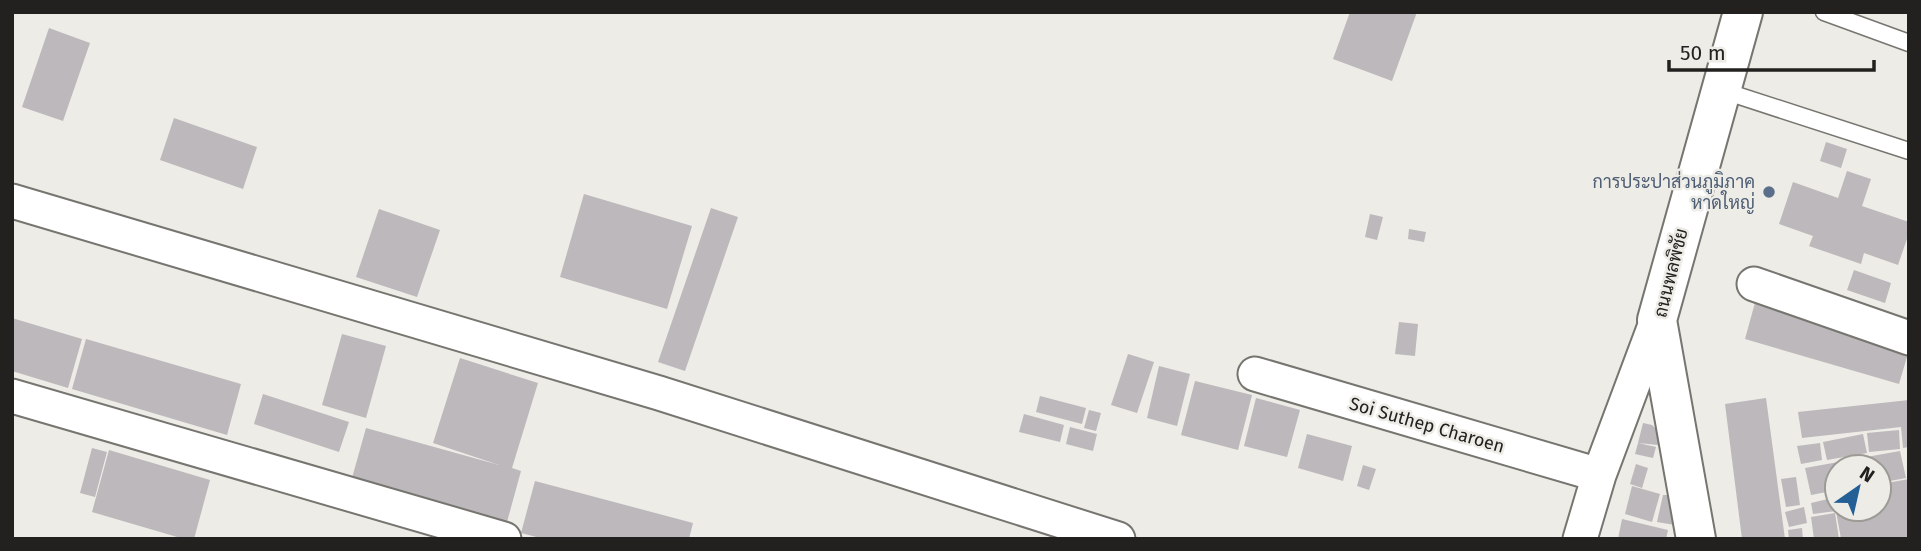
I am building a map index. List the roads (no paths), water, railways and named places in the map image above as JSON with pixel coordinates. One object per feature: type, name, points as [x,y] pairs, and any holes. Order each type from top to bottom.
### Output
[{"type":"street","name":"ถนนพลพิชัย","points":[[1696,539],[1657,320],[1743,12]]},
{"type":"street","points":[[12,201],[659,393],[1118,539]]},
{"type":"street","points":[[1754,284],[1909,338]]},
{"type":"street","points":[[1580,539],[1599,475],[1657,320]]},
{"type":"street","name":"Soi Suthep Charoen","points":[[1255,374],[1599,475]]},
{"type":"street","points":[[12,396],[503,539]]},
{"type":"lane","points":[[1824,12],[1909,43]]},
{"type":"lane","points":[[1721,90],[1909,151]]},
{"type":"place","name":"การประปาส่วนภูมิภาค หาดใหญ่","points":[[1769,192]]}]
